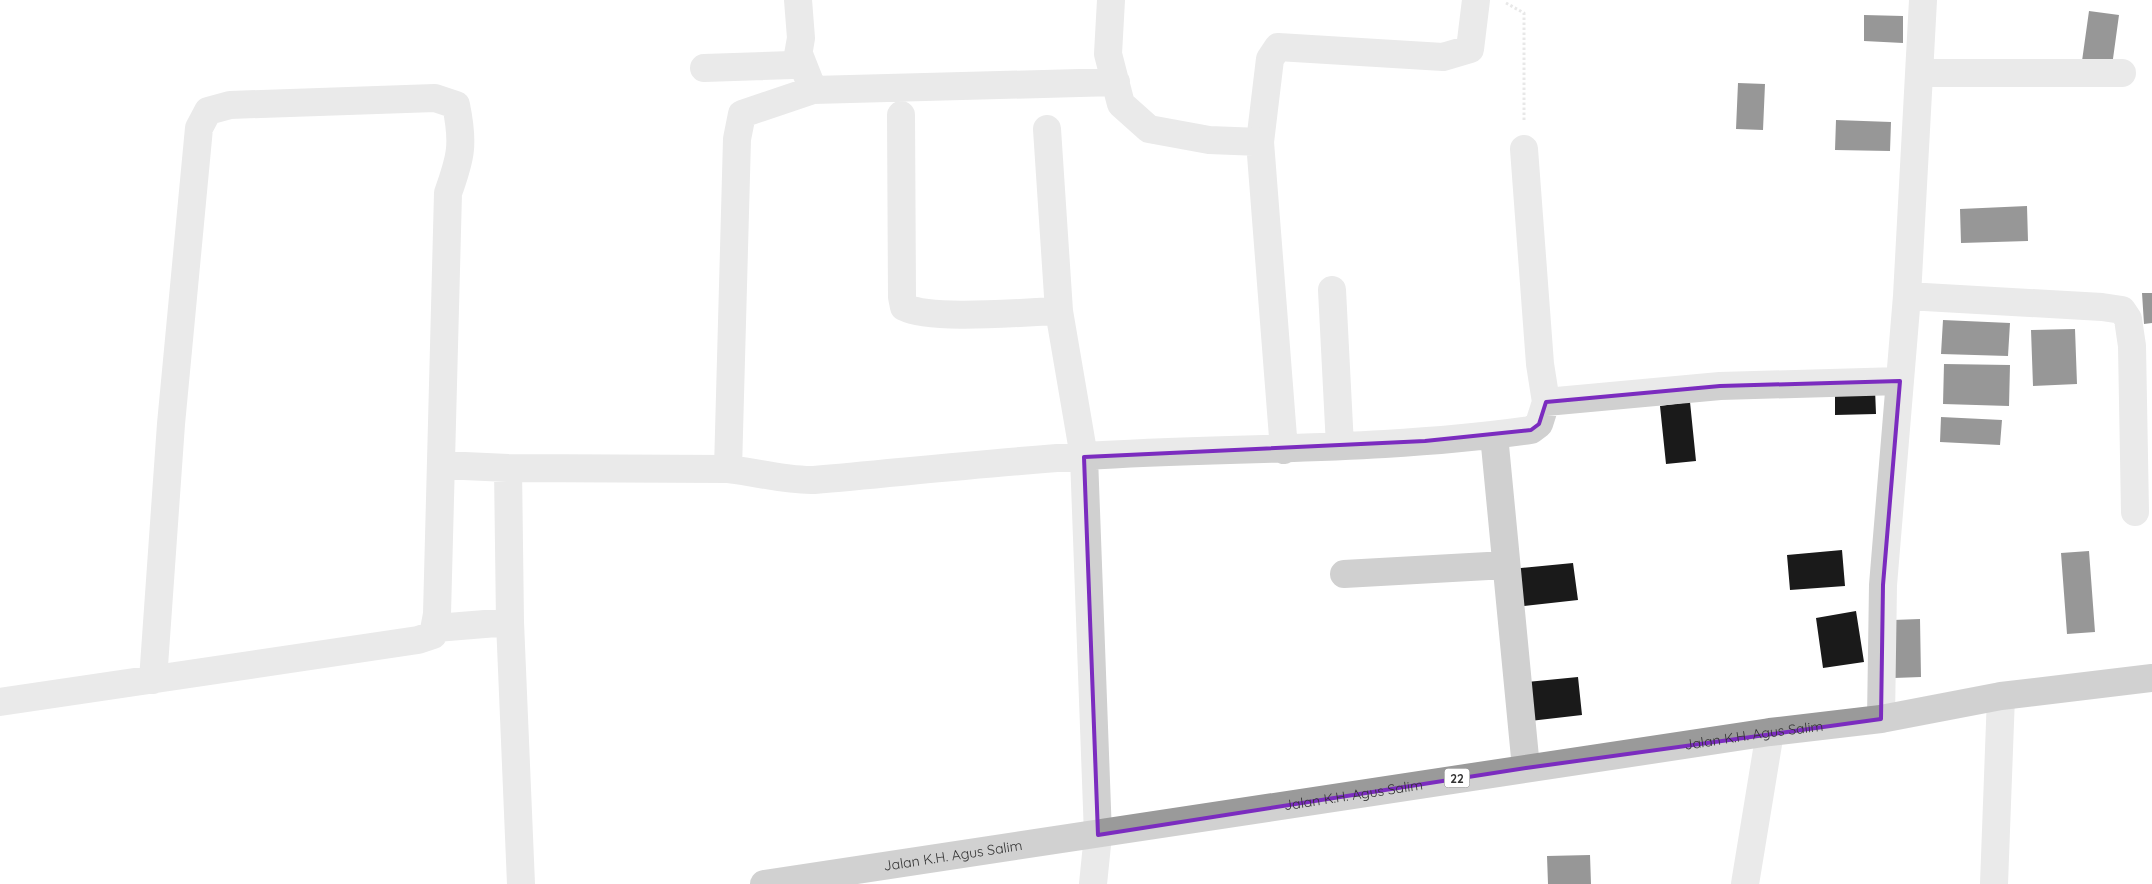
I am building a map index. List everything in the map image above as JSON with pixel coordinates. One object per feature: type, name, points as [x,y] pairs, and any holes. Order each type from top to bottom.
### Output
[{"type":"highway","name":"Jalan K.H. Agus Salim","points":[[764,884],[1098,835],[1526,768],[1770,732],[1881,719],[2001,696],[2152,678]]},
{"type":"street","points":[[798,0],[800,57],[814,90]]},
{"type":"street","points":[[1111,0],[1108,54],[1121,104],[1149,129],[1210,140],[1260,142]]},
{"type":"street","points":[[1284,450],[1260,142],[1270,59],[1278,47],[1444,57],[1470,49],[1488,0]]},
{"type":"street","points":[[1881,719],[1883,585],[1907,296],[1924,0]]},
{"type":"street","points":[[704,68],[792,65],[800,57]]},
{"type":"street","points":[[1920,73],[2122,73]]},
{"type":"street","points":[[728,469],[737,139],[742,114],[814,90],[1116,82]]},
{"type":"street","points":[[0,702],[153,680],[418,640],[433,635],[436,628],[442,465],[448,193],[458,163],[462,134],[456,105],[435,98],[230,105],[208,112],[199,128],[184,273],[153,680]]},
{"type":"street","points":[[901,115],[902,298],[904,307],[913,311],[939,314],[1059,311]]},
{"type":"street","points":[[1047,129],[1059,311],[1084,456],[1098,835],[1093,884]]},
{"type":"street","points":[[442,465],[508,468],[728,469],[758,472],[791,480],[814,480],[1084,456],[1284,450],[1494,435],[1531,430],[1539,424],[1546,402],[1540,364],[1524,149]]},
{"type":"street","points":[[1332,290],[1340,446]]},
{"type":"street","points":[[1907,296],[2102,307],[2122,310],[2128,319],[2132,346],[2135,512]]},
{"type":"street","points":[[1546,402],[1720,386],[1900,381]]},
{"type":"street","points":[[1494,435],[1526,768]]},
{"type":"street","points":[[508,468],[510,622],[521,884]]},
{"type":"street","points":[[1344,574],[1506,565]]},
{"type":"street","points":[[436,628],[510,622]]},
{"type":"street","points":[[1994,884],[2001,696]]},
{"type":"street","points":[[1745,884],[1770,732]]},
{"type":"path","points":[[1488,0],[1524,13],[1524,149]]},
{"type":"highlighted area","points":[[1900,381],[1883,585],[1881,719],[1526,768],[1098,835],[1084,457],[1425,441],[1531,430],[1539,424],[1546,402],[1720,386]]},
{"type":"building","points":[[2089,11],[2119,15],[2112,66],[2082,61]]},
{"type":"building","points":[[1864,15],[1903,16],[1903,43],[1864,41]]},
{"type":"building","points":[[1738,83],[1765,84],[1763,130],[1736,129]]},
{"type":"building","points":[[1836,120],[1891,122],[1890,151],[1835,150]]},
{"type":"building","points":[[2027,206],[2028,241],[1961,243],[1960,209]]},
{"type":"building","points":[[2142,293],[2152,293],[2152,323],[2144,324]]},
{"type":"building","points":[[1943,320],[2010,323],[2008,356],[1941,354]]},
{"type":"building","points":[[2075,329],[2077,384],[2033,386],[2031,330]]},
{"type":"building","points":[[1944,364],[2010,365],[2009,406],[1943,404]]},
{"type":"building","points":[[1835,389],[1875,389],[1876,414],[1835,415]]},
{"type":"building","points":[[1690,402],[1696,461],[1666,464],[1660,406]]},
{"type":"building","points":[[1941,417],[2002,420],[2000,445],[1940,442]]},
{"type":"building","points":[[1842,550],[1845,586],[1790,590],[1787,555]]},
{"type":"building","points":[[2089,551],[2095,632],[2067,634],[2061,553]]},
{"type":"building","points":[[1573,563],[1578,600],[1515,607],[1511,569]]},
{"type":"building","points":[[1856,611],[1864,662],[1823,668],[1816,618]]},
{"type":"building","points":[[1920,619],[1921,677],[1894,678],[1893,620]]},
{"type":"building","points":[[1578,677],[1582,715],[1530,721],[1527,682]]},
{"type":"building","points":[[1590,855],[1591,884],[1548,884],[1547,856]]}]
